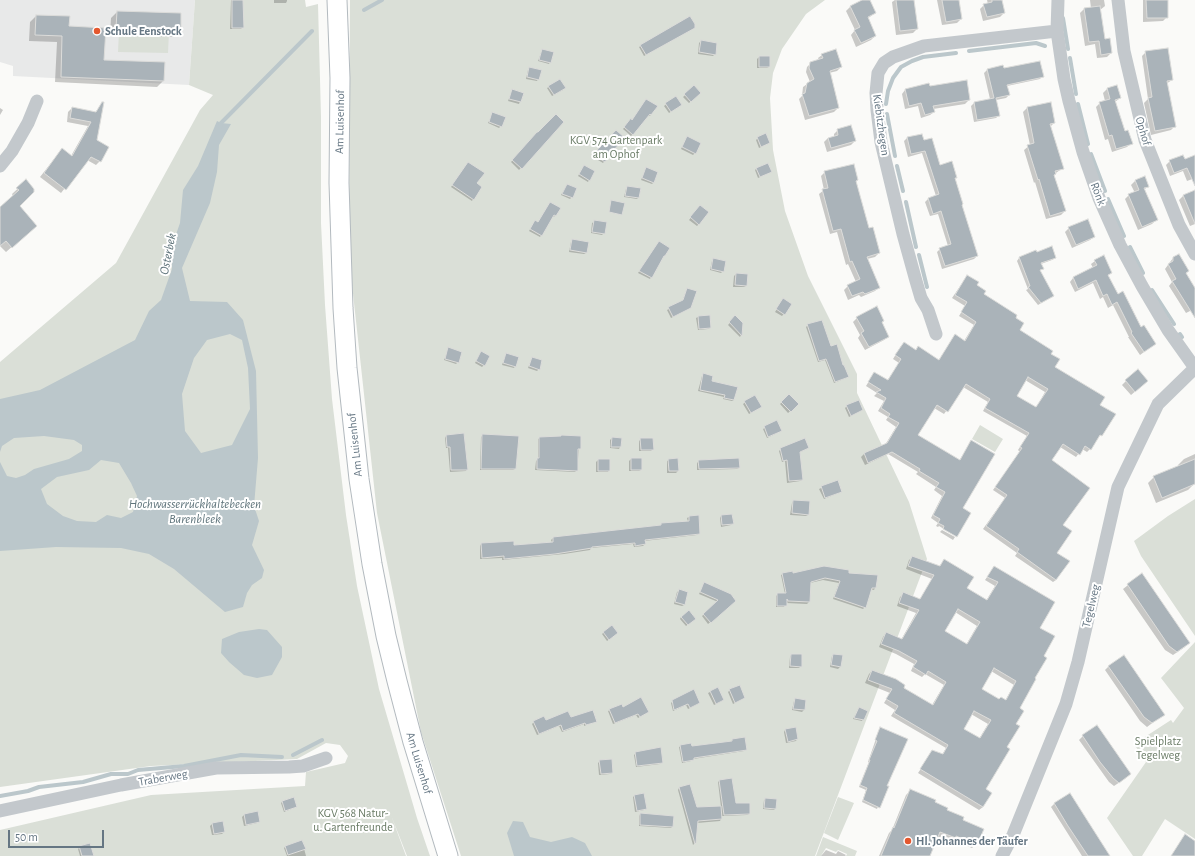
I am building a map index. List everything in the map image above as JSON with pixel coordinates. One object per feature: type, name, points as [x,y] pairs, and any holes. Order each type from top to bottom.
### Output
[{"type":"main road","name":"Am Luisenhof","points":[[337,0],[340,78],[340,257],[347,368],[359,479],[372,564],[397,681],[415,748],[448,856]]},
{"type":"street","name":"Rönk","points":[[1058,0],[1057,31],[1069,101],[1083,152],[1099,198],[1120,245],[1142,286],[1168,330],[1195,368]]},
{"type":"street","name":"Ophof","points":[[1118,0],[1124,52],[1145,140],[1179,225],[1195,254]]},
{"type":"street","name":"Kiebitzhegen","points":[[936,334],[928,310],[921,298],[916,281],[881,142],[876,93],[878,73],[884,63],[893,57],[924,46],[1057,31]]},
{"type":"street","points":[[0,166],[12,151],[28,123],[37,101]]},
{"type":"street","name":"Tegelweg","points":[[1002,856],[1013,835],[1066,704],[1078,662],[1118,487],[1158,404],[1195,368]]},
{"type":"street","name":"Traberweg","points":[[0,811],[121,785],[216,768],[302,766],[326,758]]},
{"type":"shaded area","name":"Schule Eenstock","points":[[0,0],[195,0],[189,85],[13,76],[13,66],[0,62]]},
{"type":"green space","name":"KGV 568 Natur- u. Gartenfreunde","points":[[195,0],[305,0],[306,7],[318,4],[321,117],[321,223],[325,305],[332,399],[346,515],[357,586],[379,689],[417,818],[430,856],[407,856],[391,815],[406,856],[0,856],[0,830],[151,795],[305,786],[306,772],[345,763],[348,756],[340,745],[326,743],[297,759],[151,766],[0,787],[0,362],[116,263],[200,110],[213,95],[189,85]]},
{"type":"green space","name":"KGV 574 Gartenpark am Ophof","points":[[350,0],[825,0],[806,14],[782,49],[773,73],[770,98],[773,150],[785,211],[808,276],[857,374],[857,393],[909,502],[927,559],[815,856],[461,856],[421,732],[377,513],[349,257]]},
{"type":"green space","points":[[119,31],[169,32],[168,53],[118,52]]},
{"type":"green space","points":[[980,425],[1003,439],[995,452],[972,439]]},
{"type":"green space","points":[[1195,499],[1195,636],[1141,556],[1134,541],[1168,516]]},
{"type":"green space","name":"Spielplatz Tegelweg","points":[[1195,642],[1195,839],[1165,819],[1142,856],[1133,856],[1107,818],[1146,762],[1134,744],[1171,720],[1173,723],[1184,708],[1161,678]]},
{"type":"green space","points":[[838,797],[854,803],[838,840],[824,833]]},
{"type":"green space","points":[[823,837],[857,851],[855,856],[846,856],[847,854],[838,850],[836,852],[826,848],[821,856],[816,856]]},
{"type":"water","name":"Hochwasserrückhaltebecken Barenbleek","points":[[217,121],[231,124],[219,145],[217,172],[210,203],[182,268],[190,301],[227,302],[243,320],[256,371],[258,458],[254,506],[259,521],[252,545],[264,570],[262,578],[252,585],[247,593],[243,607],[225,612],[174,569],[149,554],[121,548],[56,547],[0,551],[0,462],[7,476],[16,478],[25,475],[34,469],[69,459],[82,451],[82,445],[74,440],[44,436],[14,438],[2,446],[0,452],[0,399],[40,390],[135,340],[149,311],[161,300],[172,269],[172,246],[180,223],[183,190],[198,166]],"holes":[[[230,334],[242,340],[248,368],[250,409],[232,445],[201,453],[185,431],[182,394],[194,358],[207,340]],[[101,460],[119,463],[137,496],[133,512],[121,518],[107,515],[96,522],[77,521],[63,516],[47,504],[41,489],[57,477],[89,470]]]},
{"type":"water","points":[[259,629],[267,630],[282,647],[282,657],[272,675],[257,678],[244,675],[221,653],[222,639],[239,632]]},
{"type":"water","points":[[513,821],[523,822],[530,837],[551,842],[572,837],[585,843],[592,856],[514,856],[507,833]]},
{"type":"building","points":[[232,0],[243,0],[244,28],[232,28]]},
{"type":"building","points":[[862,0],[870,0],[876,13],[868,17],[876,36],[861,43],[854,30],[860,27],[850,6]]},
{"type":"building","points":[[896,0],[914,0],[918,29],[900,31]]},
{"type":"building","points":[[942,0],[959,0],[962,19],[946,22]]},
{"type":"building","points":[[992,0],[1002,0],[1005,13],[987,17],[983,4],[992,2]]},
{"type":"building","points":[[1146,0],[1168,0],[1168,18],[1147,18]]},
{"type":"building","points":[[1100,6],[1105,39],[1110,38],[1112,53],[1101,55],[1099,41],[1089,42],[1084,8]]},
{"type":"building","points":[[117,11],[181,13],[181,31],[116,28]]},
{"type":"building","points":[[36,15],[70,16],[69,26],[106,28],[104,60],[165,62],[164,81],[61,77],[62,36],[35,35]]},
{"type":"building","points":[[690,16],[695,24],[695,28],[646,55],[640,45]]},
{"type":"building","points":[[701,40],[717,43],[716,55],[699,52]]},
{"type":"building","points":[[1168,48],[1173,80],[1167,81],[1176,127],[1155,131],[1148,98],[1152,97],[1145,51]]},
{"type":"building","points":[[542,49],[554,52],[551,63],[539,60]]},
{"type":"building","points":[[836,49],[842,67],[830,71],[839,108],[809,116],[802,94],[805,93],[807,83],[814,79],[809,68],[810,62],[823,58],[821,54]]},
{"type":"building","points":[[759,56],[770,56],[770,67],[759,67]]},
{"type":"building","points":[[1040,61],[1044,77],[1007,85],[1010,95],[996,98],[1000,116],[977,120],[974,102],[994,98],[987,69],[1003,65],[1004,68]]},
{"type":"building","points":[[529,67],[542,70],[539,80],[527,77]]},
{"type":"building","points":[[560,79],[566,88],[554,95],[548,86]]},
{"type":"building","points":[[967,80],[970,100],[933,106],[935,112],[925,115],[921,103],[909,106],[905,89],[929,83],[930,86]]},
{"type":"building","points":[[694,85],[701,93],[691,102],[684,94]]},
{"type":"building","points":[[1117,85],[1121,98],[1115,100],[1125,131],[1128,130],[1133,144],[1116,149],[1112,135],[1109,136],[1099,102],[1110,99],[1107,88]]},
{"type":"building","points":[[512,89],[524,93],[521,102],[509,99]]},
{"type":"building","points":[[676,96],[682,105],[671,112],[665,103]]},
{"type":"building","points":[[646,99],[658,106],[633,135],[624,127],[631,118],[632,120]]},
{"type":"building","points":[[102,102],[104,102],[97,140],[109,147],[101,162],[91,157],[66,190],[44,173],[62,148],[72,156],[91,122],[70,118],[72,107],[96,112]]},
{"type":"building","points":[[1051,102],[1055,123],[1050,124],[1064,169],[1055,171],[1056,174],[1054,175],[1066,211],[1050,216],[1027,145],[1034,143],[1027,107]]},
{"type":"building","points":[[492,112],[506,117],[502,127],[489,122]]},
{"type":"building","points":[[556,114],[564,122],[522,169],[512,160],[537,132]]},
{"type":"building","points":[[851,125],[856,141],[831,148],[828,138],[838,135],[837,129]]},
{"type":"building","points":[[616,130],[625,138],[605,162],[594,155],[600,146]]},
{"type":"building","points":[[766,133],[770,143],[761,147],[757,137]]},
{"type":"building","points":[[922,134],[924,140],[932,138],[940,165],[952,161],[962,205],[978,256],[945,266],[939,248],[951,244],[941,211],[933,214],[928,198],[939,194],[925,151],[911,154],[907,137]]},
{"type":"building","points":[[687,136],[701,143],[696,154],[682,147]]},
{"type":"building","points":[[1183,155],[1185,159],[1195,155],[1195,186],[1187,168],[1174,173],[1169,160]]},
{"type":"building","points":[[468,162],[485,173],[477,183],[482,187],[474,200],[452,185]]},
{"type":"building","points":[[768,163],[772,172],[760,177],[756,168]]},
{"type":"building","points":[[854,164],[858,180],[856,181],[869,228],[873,227],[880,253],[867,257],[880,288],[865,294],[863,292],[852,296],[847,285],[860,279],[852,261],[850,262],[841,229],[833,231],[822,189],[828,188],[824,171]]},
{"type":"building","points":[[584,165],[595,171],[590,181],[579,174]]},
{"type":"building","points":[[646,167],[658,172],[654,183],[642,178]]},
{"type":"building","points":[[1145,176],[1149,187],[1144,188],[1158,220],[1142,227],[1128,194],[1139,190],[1135,180]]},
{"type":"building","points":[[26,179],[34,189],[34,192],[20,206],[37,226],[12,248],[6,241],[0,246],[0,207],[19,190],[16,188]]},
{"type":"building","points":[[567,184],[577,188],[573,198],[562,194]]},
{"type":"building","points":[[627,186],[641,188],[639,198],[625,196]]},
{"type":"building","points":[[1195,190],[1195,224],[1183,195]]},
{"type":"building","points":[[611,200],[625,203],[622,215],[609,212]]},
{"type":"building","points":[[550,202],[561,208],[556,216],[554,215],[542,236],[530,229],[535,220],[538,222]]},
{"type":"building","points":[[700,205],[709,212],[699,225],[690,217]]},
{"type":"building","points":[[1088,219],[1095,237],[1076,245],[1068,227]]},
{"type":"building","points":[[594,220],[607,222],[605,234],[592,232]]},
{"type":"building","points":[[572,239],[589,242],[587,253],[570,250]]},
{"type":"building","points":[[659,241],[670,248],[652,278],[639,271]]},
{"type":"building","points":[[1052,246],[1056,258],[1041,263],[1044,269],[1040,270],[1054,296],[1041,303],[1028,287],[1030,286],[1019,257],[1036,250],[1037,252]]},
{"type":"building","points":[[1179,254],[1189,271],[1186,273],[1195,288],[1195,318],[1172,281],[1176,279],[1168,264],[1173,261],[1173,257]]},
{"type":"building","points":[[1104,255],[1112,273],[1108,275],[1118,294],[1123,291],[1141,327],[1144,325],[1156,344],[1144,352],[1131,333],[1132,332],[1117,302],[1112,305],[1107,294],[1103,296],[1096,280],[1078,289],[1073,277],[1097,265],[1094,260]]},
{"type":"building","points":[[713,258],[726,261],[724,272],[711,269]]},
{"type":"building","points":[[736,273],[748,274],[747,286],[735,285]]},
{"type":"building","points":[[967,275],[979,282],[977,285],[986,291],[984,294],[1017,315],[1016,318],[1024,323],[1020,330],[1053,351],[1051,354],[1060,359],[1055,367],[1105,397],[1100,405],[1116,414],[1091,450],[1085,446],[1080,455],[1063,444],[1052,460],[1090,488],[1063,525],[1072,531],[1057,553],[1070,561],[1056,580],[1017,552],[1019,549],[986,526],[1007,495],[995,487],[1022,448],[1020,447],[1029,433],[985,408],[990,399],[966,384],[948,412],[937,405],[918,435],[960,460],[971,440],[995,454],[963,508],[971,513],[957,537],[943,529],[944,526],[938,523],[940,519],[933,515],[945,492],[936,487],[939,483],[919,471],[920,469],[892,452],[868,463],[864,453],[887,443],[899,423],[888,417],[890,414],[881,408],[886,398],[876,392],[881,390],[868,382],[874,372],[888,380],[901,359],[895,355],[904,342],[916,350],[918,346],[939,360],[955,334],[965,341],[976,322],[961,312],[967,302],[955,295]],"holes":[[[1028,377],[1048,389],[1036,407],[1017,396]]]},
{"type":"building","points":[[687,288],[697,291],[691,308],[673,317],[668,307],[683,300]]},
{"type":"building","points":[[783,298],[792,304],[785,315],[776,309]]},
{"type":"building","points":[[877,306],[889,337],[869,347],[861,333],[864,331],[856,317]]},
{"type":"building","points":[[710,315],[711,328],[699,329],[698,316]]},
{"type":"building","points":[[735,315],[743,323],[742,336],[729,322]]},
{"type":"building","points":[[822,320],[831,346],[837,344],[843,365],[849,377],[835,382],[826,359],[819,361],[807,324]]},
{"type":"building","points":[[448,347],[462,352],[459,363],[445,359]]},
{"type":"building","points":[[481,351],[490,356],[485,366],[476,361]]},
{"type":"building","points":[[506,353],[519,357],[516,367],[503,363]]},
{"type":"building","points":[[532,357],[542,360],[540,370],[529,366]]},
{"type":"building","points":[[1138,369],[1148,381],[1135,392],[1125,380]]},
{"type":"building","points":[[703,373],[713,376],[712,381],[738,387],[734,400],[724,398],[725,395],[700,390]]},
{"type":"building","points":[[789,394],[799,404],[791,412],[781,402]]},
{"type":"building","points":[[755,395],[762,407],[751,413],[744,401]]},
{"type":"building","points":[[859,400],[863,410],[851,416],[846,405]]},
{"type":"building","points":[[777,420],[782,431],[768,437],[764,426]]},
{"type":"building","points":[[464,433],[468,470],[451,470],[450,447],[447,447],[446,435]]},
{"type":"building","points":[[482,434],[519,436],[516,469],[481,469]]},
{"type":"building","points":[[561,435],[581,436],[581,449],[578,449],[578,471],[537,469],[537,458],[539,458],[539,437]]},
{"type":"building","points":[[612,437],[622,438],[621,447],[611,447]]},
{"type":"building","points":[[640,438],[653,438],[654,450],[641,450]]},
{"type":"building","points":[[805,438],[809,448],[800,452],[803,480],[789,481],[787,460],[783,461],[780,448]]},
{"type":"building","points":[[631,458],[642,458],[642,470],[631,470]]},
{"type":"building","points":[[678,458],[679,471],[669,471],[668,459]]},
{"type":"building","points":[[739,458],[740,468],[699,469],[698,460]]},
{"type":"building","points":[[598,459],[610,459],[610,471],[598,471]]},
{"type":"building","points":[[1195,459],[1195,484],[1162,498],[1153,476]]},
{"type":"building","points":[[838,480],[842,492],[825,498],[821,486]]},
{"type":"building","points":[[793,500],[810,501],[809,515],[792,513]]},
{"type":"building","points":[[732,514],[734,524],[722,525],[721,515]]},
{"type":"building","points":[[699,515],[700,534],[645,540],[646,544],[635,546],[635,543],[592,547],[555,554],[504,559],[504,556],[482,558],[481,543],[514,541],[514,545],[553,542],[553,537],[661,525],[661,523],[689,521],[689,516]]},
{"type":"building","points":[[912,556],[940,566],[944,559],[974,577],[967,588],[987,600],[998,582],[987,577],[994,566],[1055,602],[1040,628],[1055,636],[1044,656],[1047,658],[1020,708],[1024,711],[1016,724],[1020,726],[1007,747],[1010,749],[986,789],[992,793],[983,807],[920,769],[932,750],[943,754],[948,745],[894,713],[898,706],[886,699],[892,689],[868,680],[872,670],[896,679],[905,685],[904,688],[933,705],[946,682],[928,671],[926,675],[913,667],[917,661],[899,651],[881,644],[886,632],[902,639],[919,610],[899,603],[903,592],[920,599],[934,575],[908,566]],"holes":[[[958,609],[980,622],[967,644],[945,631]],[[994,668],[1016,681],[1006,700],[1001,697],[999,699],[982,689]],[[974,711],[991,720],[980,738],[964,729]]]},
{"type":"building","points":[[824,566],[849,570],[849,573],[878,575],[876,588],[872,588],[866,608],[834,597],[840,581],[825,578],[811,582],[810,602],[788,601],[787,599],[787,606],[777,606],[777,593],[786,593],[782,573],[793,571],[793,573]]},
{"type":"building","points":[[1142,573],[1190,643],[1177,652],[1169,646],[1127,584]]},
{"type":"building","points":[[704,582],[731,594],[736,601],[711,623],[703,614],[718,600],[700,592]]},
{"type":"building","points":[[679,589],[688,592],[685,605],[675,602]]},
{"type":"building","points":[[689,610],[696,619],[688,625],[681,617]]},
{"type":"building","points":[[612,625],[618,633],[609,640],[603,632]]},
{"type":"building","points":[[791,654],[802,654],[802,667],[790,666]]},
{"type":"building","points":[[833,654],[843,655],[841,667],[831,665]]},
{"type":"building","points":[[1124,655],[1165,715],[1152,723],[1144,717],[1108,666]]},
{"type":"building","points":[[740,685],[745,698],[735,703],[729,689]]},
{"type":"building","points":[[718,687],[724,700],[716,704],[710,691]]},
{"type":"building","points":[[694,689],[700,703],[690,708],[688,704],[674,710],[672,700]]},
{"type":"building","points":[[641,697],[649,712],[640,717],[638,714],[615,723],[609,709],[622,704],[623,707]]},
{"type":"building","points":[[795,698],[806,700],[805,710],[793,709]]},
{"type":"building","points":[[859,707],[868,711],[864,720],[854,718]]},
{"type":"building","points":[[593,710],[597,722],[586,725],[585,723],[563,731],[561,725],[539,734],[533,721],[544,716],[546,720],[568,711],[571,717]]},
{"type":"building","points":[[1097,725],[1131,774],[1119,783],[1100,762],[1082,735]]},
{"type":"building","points":[[796,727],[798,739],[788,742],[785,729]]},
{"type":"building","points":[[880,727],[908,739],[887,786],[889,786],[880,808],[863,800],[867,788],[860,785],[877,741],[875,740]]},
{"type":"building","points":[[745,737],[747,750],[694,758],[694,760],[683,762],[680,745],[691,743],[692,746],[732,741],[732,739]]},
{"type":"building","points":[[661,747],[663,763],[637,766],[635,752]]},
{"type":"building","points":[[612,759],[613,773],[601,774],[599,760]]},
{"type":"building","points":[[732,778],[736,803],[750,803],[750,814],[724,815],[719,780]]},
{"type":"building","points":[[690,784],[697,807],[721,806],[722,819],[698,821],[695,844],[679,787]]},
{"type":"building","points":[[910,789],[936,800],[935,802],[948,808],[947,810],[964,817],[963,820],[984,829],[977,845],[956,836],[956,838],[940,832],[930,856],[881,856]]},
{"type":"building","points":[[644,793],[647,809],[637,811],[634,795]]},
{"type":"building","points":[[1070,793],[1110,856],[1088,856],[1068,826],[1054,803]]},
{"type":"building","points":[[294,797],[297,807],[285,811],[282,801]]},
{"type":"building","points":[[765,798],[777,799],[776,809],[764,808]]},
{"type":"building","points":[[258,811],[260,822],[246,825],[244,814]]},
{"type":"building","points":[[640,813],[674,816],[673,827],[640,825]]},
{"type":"building","points":[[223,821],[225,832],[214,834],[212,823]]},
{"type":"building","points":[[1185,834],[1195,841],[1195,856],[1171,856]]},
{"type":"building","points":[[302,840],[306,849],[288,855],[285,846]]},
{"type":"building","points":[[90,843],[94,856],[82,856],[79,846]]},
{"type":"waterway","name":"Osterbek","points":[[364,10],[382,0]]},
{"type":"waterway","points":[[1063,18],[1068,49]]},
{"type":"waterway","name":"Osterbek","points":[[220,127],[221,123],[312,31]]},
{"type":"waterway","points":[[969,51],[1036,43],[1045,46]]},
{"type":"waterway","points":[[886,104],[888,91],[893,78],[901,67],[923,57],[956,53]]},
{"type":"waterway","points":[[1070,58],[1076,94]]},
{"type":"waterway","points":[[1078,104],[1088,144]]},
{"type":"waterway","points":[[887,114],[895,156]]},
{"type":"waterway","points":[[1091,154],[1105,191]]},
{"type":"waterway","points":[[897,166],[903,191]]},
{"type":"waterway","points":[[1108,199],[1124,236]]},
{"type":"waterway","points":[[906,202],[916,247]]},
{"type":"waterway","points":[[1130,247],[1143,273]]},
{"type":"waterway","points":[[919,255],[927,287]]},
{"type":"waterway","points":[[1152,290],[1174,324]]},
{"type":"waterway","points":[[293,755],[322,740]]},
{"type":"waterway","points":[[0,796],[28,791],[39,787],[83,782],[111,774],[128,774],[138,770],[184,766],[241,755],[282,757]]},
{"type":"place","name":"Schule Eenstock","points":[[97,31]]},
{"type":"place","name":"Hl. Johannes der Täufer","points":[[908,841]]}]
